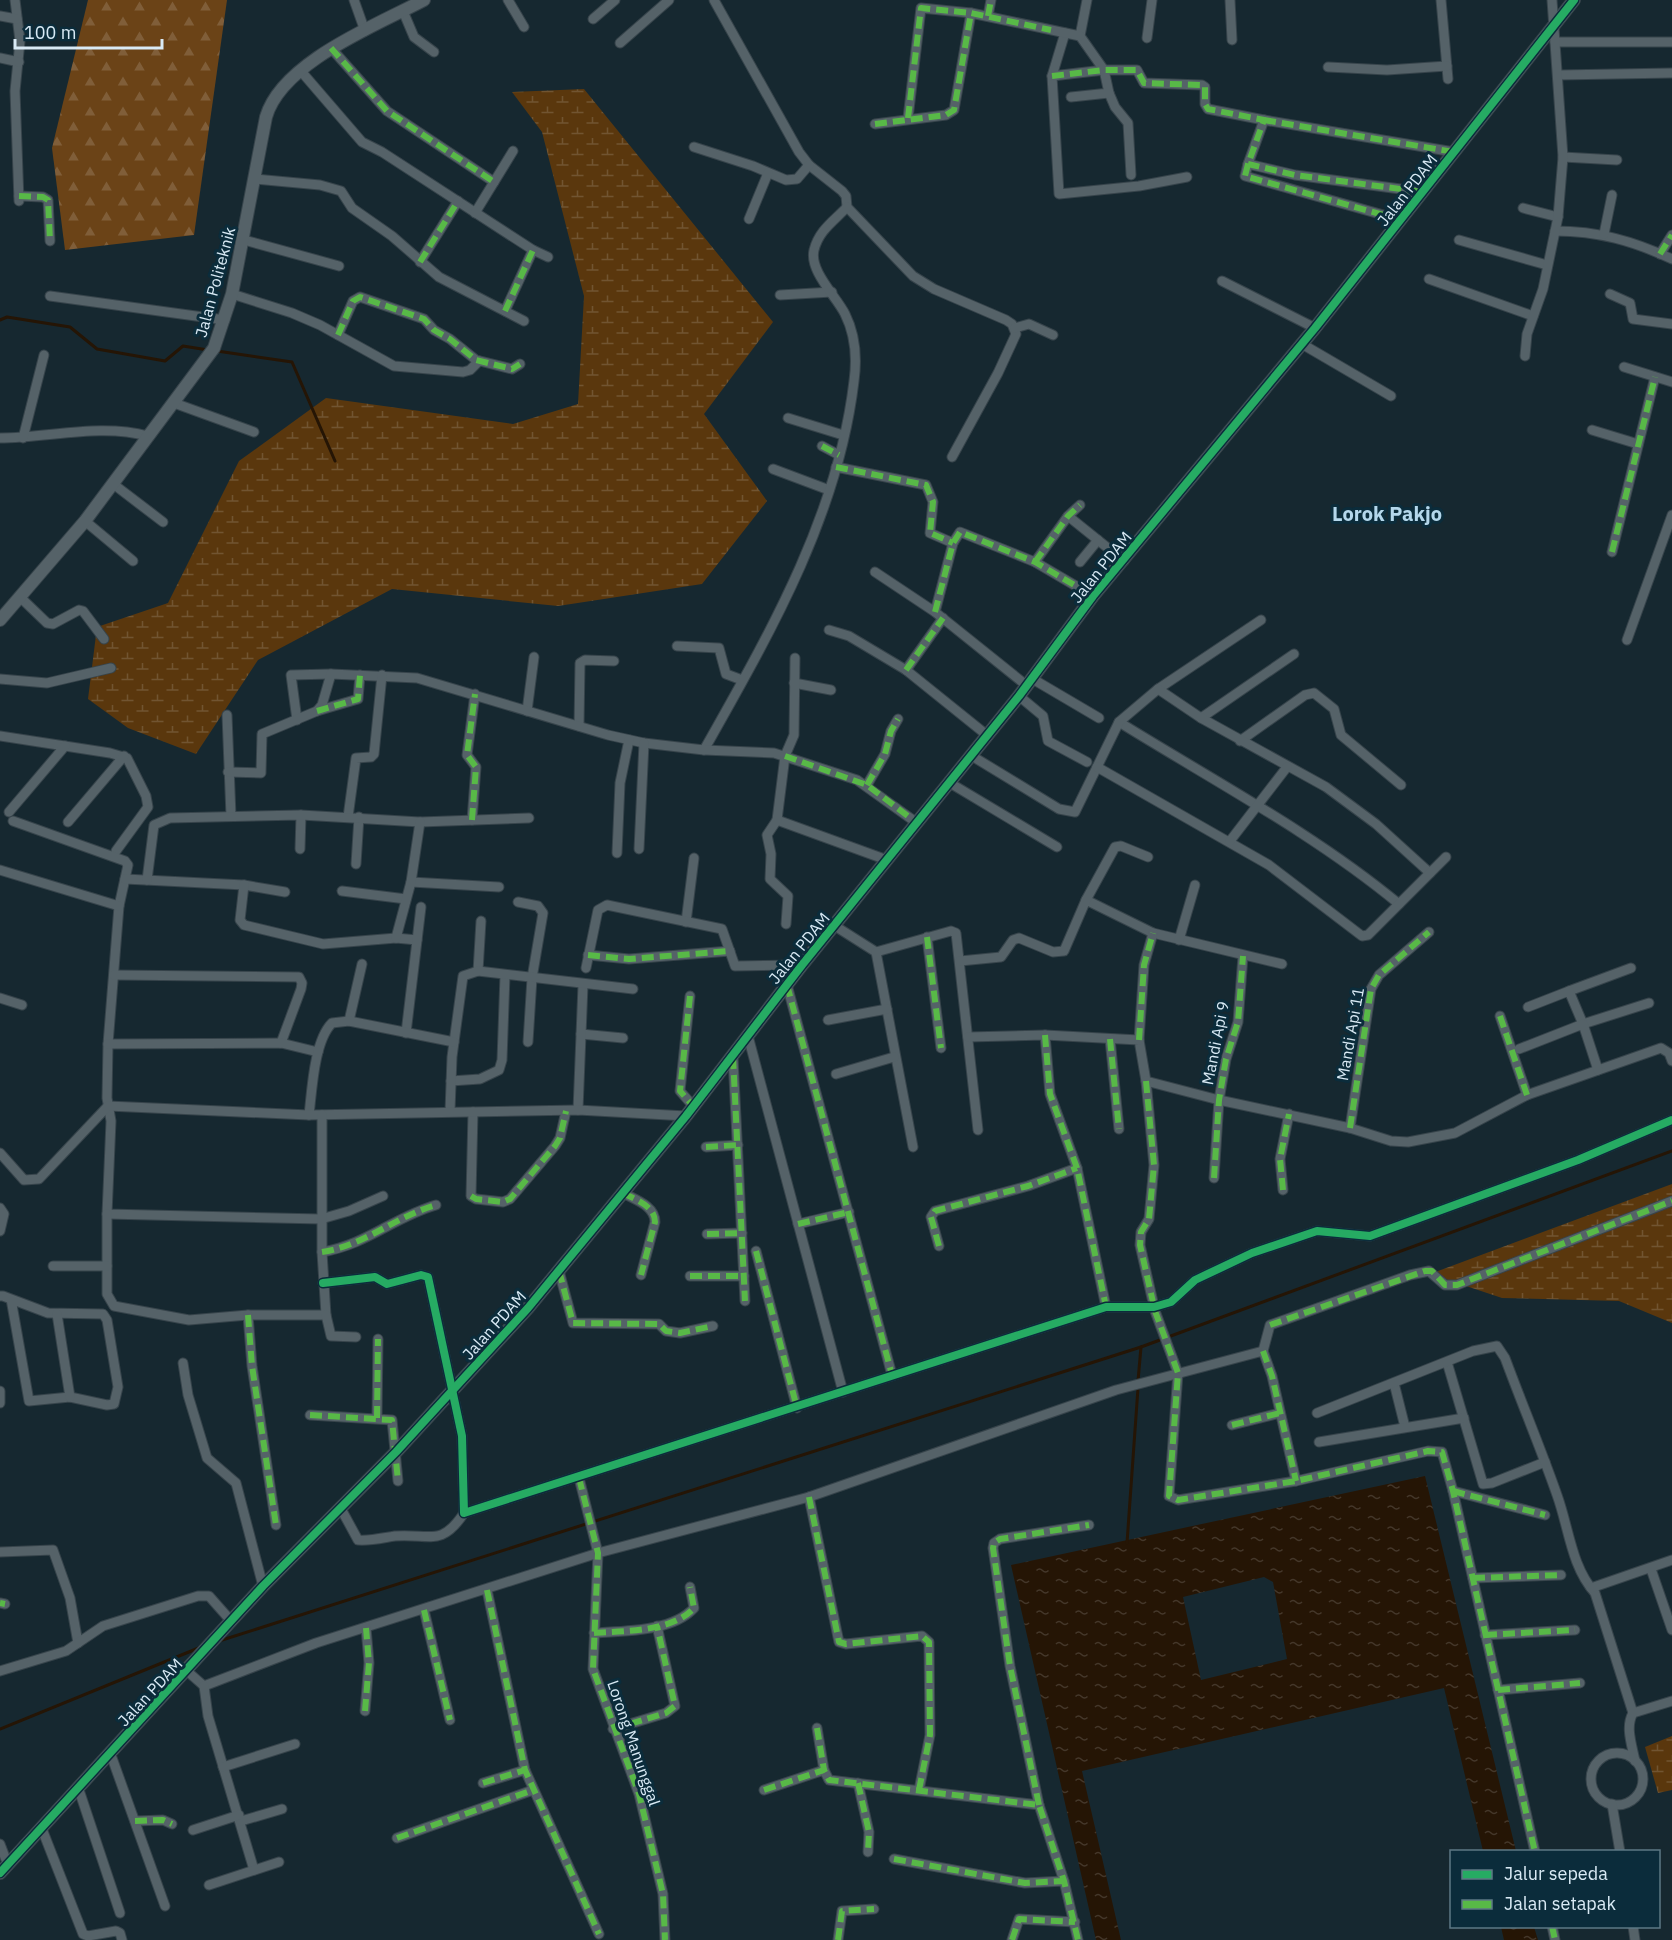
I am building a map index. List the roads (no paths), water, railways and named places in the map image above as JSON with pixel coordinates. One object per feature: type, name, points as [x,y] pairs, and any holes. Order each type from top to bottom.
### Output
[{"type":"street","points":[[15,0],[20,62],[15,91],[19,198],[43,197],[48,200],[50,241]]},
{"type":"street","points":[[354,0],[364,32]]},
{"type":"street","name":"Jalan Politeknik","points":[[0,620],[85,521],[213,350],[232,294],[269,108],[286,84],[300,70],[331,48],[424,0]]},
{"type":"street","points":[[508,0],[524,27]]},
{"type":"street","points":[[593,19],[615,0]]},
{"type":"street","points":[[620,43],[669,0]]},
{"type":"street","points":[[714,0],[789,137],[809,165],[842,191],[846,196],[847,207],[913,276],[934,289],[1006,320],[1015,328],[1016,334],[998,373],[952,457]]},
{"type":"street","points":[[988,16],[991,0]]},
{"type":"street","points":[[1080,36],[1088,0]]},
{"type":"street","points":[[1147,38],[1152,0]]},
{"type":"street","points":[[1230,0],[1232,40]]},
{"type":"street","points":[[1441,0],[1448,79]]},
{"type":"street","points":[[1525,356],[1527,334],[1543,289],[1558,218],[1563,157],[1552,0]]},
{"type":"street","name":"Jalan PDAM","points":[[4,1869],[79,1790],[263,1586],[451,1393],[559,1271],[690,1112],[802,965],[988,736],[1093,596],[1315,328],[1574,0]]},
{"type":"street","points":[[908,118],[921,8],[971,13],[1080,36],[1104,70],[1115,107],[1128,123],[1131,175]]},
{"type":"street","points":[[403,11],[414,37],[434,52]]},
{"type":"street","points":[[875,124],[908,118],[946,115],[954,110],[971,13]]},
{"type":"street","points":[[0,16],[17,19]]},
{"type":"street","points":[[1065,33],[1052,76],[1059,194],[1139,186],[1186,177]]},
{"type":"street","points":[[1555,42],[1672,42]]},
{"type":"street","points":[[331,48],[387,111],[494,182]]},
{"type":"street","points":[[0,58],[20,62]]},
{"type":"street","points":[[1328,67],[1387,70],[1447,66]]},
{"type":"street","points":[[300,70],[362,142],[533,250],[548,257]]},
{"type":"street","points":[[1052,76],[1104,70],[1137,70],[1144,83],[1202,85],[1205,87],[1205,104],[1208,109],[1454,152]]},
{"type":"street","points":[[1559,75],[1672,73]]},
{"type":"street","points":[[1071,97],[1109,93]]},
{"type":"street","points":[[1264,120],[1245,176],[1401,220]]},
{"type":"street","points":[[694,147],[794,180],[809,165]]},
{"type":"street","points":[[475,213],[513,151]]},
{"type":"street","points":[[1563,157],[1617,160]]},
{"type":"street","points":[[1248,164],[1295,175],[1423,192]]},
{"type":"street","points":[[749,219],[768,173]]},
{"type":"street","points":[[255,179],[320,184],[341,191],[352,208],[392,236],[439,277],[524,321]]},
{"type":"street","points":[[1604,234],[1612,195]]},
{"type":"street","points":[[420,262],[458,201]]},
{"type":"street","points":[[704,750],[805,558],[836,467],[854,379],[853,339],[846,315],[817,269],[813,253],[822,231],[847,207]]},
{"type":"street","points":[[1523,208],[1558,218]]},
{"type":"street","points":[[1555,231],[1604,234],[1623,239],[1672,259]]},
{"type":"street","points":[[1660,254],[1672,235]]},
{"type":"street","points":[[244,240],[339,266]]},
{"type":"street","points":[[1459,240],[1547,265]]},
{"type":"street","points":[[505,311],[533,250]]},
{"type":"street","points":[[1429,279],[1533,316]]},
{"type":"street","points":[[1222,281],[1315,328]]},
{"type":"street","points":[[780,296],[832,292]]},
{"type":"street","points":[[232,294],[292,313],[394,366],[463,372],[470,370],[479,361]]},
{"type":"street","points":[[1610,294],[1630,303],[1633,319],[1672,324]]},
{"type":"street","points":[[50,296],[225,320]]},
{"type":"street","points":[[338,335],[352,301],[360,297],[424,319],[434,330],[479,361],[505,369],[512,369],[520,364]]},
{"type":"street","points":[[1015,328],[1029,324],[1053,335]]},
{"type":"street","points":[[1302,344],[1391,396]]},
{"type":"street","points":[[23,438],[44,355]]},
{"type":"street","points":[[1624,367],[1672,382]]},
{"type":"street","points":[[1612,552],[1655,377]]},
{"type":"street","points":[[174,403],[254,432]]},
{"type":"street","points":[[788,418],[843,435]]},
{"type":"street","points":[[0,438],[23,438],[102,429],[121,430],[148,436]]},
{"type":"street","points":[[1592,430],[1638,444]]},
{"type":"street","points":[[822,446],[839,455]]},
{"type":"street","points":[[836,467],[926,485],[933,502],[930,533],[953,543]]},
{"type":"street","points":[[773,469],[829,490]]},
{"type":"street","points":[[112,483],[163,522]]},
{"type":"street","points":[[1035,562],[1068,516],[1080,505]]},
{"type":"street","points":[[1627,639],[1672,515]]},
{"type":"street","points":[[1068,516],[1124,561]]},
{"type":"street","points":[[85,521],[133,561]]},
{"type":"street","points":[[906,670],[939,615],[953,543],[960,532],[1035,562],[1093,596]]},
{"type":"street","points":[[1080,562],[1098,540]]},
{"type":"street","points":[[874,572],[939,615],[1029,682],[1099,718]]},
{"type":"street","points":[[21,598],[47,623],[53,624],[79,610],[83,611],[104,639]]},
{"type":"street","points":[[972,756],[1070,813],[1075,812],[1119,722],[1158,689],[1261,620]]},
{"type":"street","points":[[829,630],[849,636],[906,670],[988,736]]},
{"type":"street","points":[[676,646],[719,648],[726,674],[742,680]]},
{"type":"street","points":[[1201,718],[1294,654]]},
{"type":"street","points":[[527,711],[534,657]]},
{"type":"street","points":[[786,924],[787,893],[772,884],[770,879],[771,854],[767,835],[777,820],[784,756],[794,735],[795,658]]},
{"type":"street","points":[[579,726],[580,662],[614,661]]},
{"type":"street","points":[[0,679],[47,682],[111,668]]},
{"type":"street","points":[[317,711],[322,705],[331,674]]},
{"type":"street","points":[[297,720],[291,675],[382,675],[417,678],[629,740],[704,750],[774,753],[867,785],[917,823]]},
{"type":"street","points":[[228,772],[261,773],[262,734],[317,711],[357,701],[360,675]]},
{"type":"street","points":[[348,817],[356,760],[359,756],[371,757],[374,754],[382,675]]},
{"type":"street","points":[[794,682],[831,690]]},
{"type":"street","points":[[1158,689],[1240,741],[1326,787],[1376,824],[1430,873]]},
{"type":"street","points":[[1240,741],[1305,695],[1314,693],[1334,709],[1341,735],[1401,785]]},
{"type":"street","points":[[472,820],[476,767],[467,755],[475,694]]},
{"type":"street","points":[[1019,696],[1043,716],[1048,741],[1086,762]]},
{"type":"street","points":[[227,715],[231,816]]},
{"type":"street","points":[[867,785],[885,754],[891,731],[898,719]]},
{"type":"street","points":[[1119,722],[1299,830],[1357,869],[1399,904]]},
{"type":"street","points":[[1,738],[124,756]]},
{"type":"street","points":[[617,853],[620,783],[629,740]]},
{"type":"street","points":[[639,849],[644,743]]},
{"type":"street","points":[[66,746],[11,817],[125,861],[128,867],[119,906],[108,1044],[108,1106],[111,1121],[107,1214],[108,1299],[114,1306],[122,1309],[189,1320],[248,1315],[326,1315]]},
{"type":"street","points":[[68,822],[124,756]]},
{"type":"street","points":[[117,850],[148,807],[147,796],[124,756]]},
{"type":"street","points":[[1097,767],[1269,865],[1362,936],[1368,936],[1446,857]]},
{"type":"street","points":[[1230,841],[1287,767]]},
{"type":"street","points":[[950,783],[1057,847]]},
{"type":"street","points":[[300,849],[301,815]]},
{"type":"street","points":[[147,880],[151,837],[157,821],[170,818],[301,815],[420,822],[529,818]]},
{"type":"street","points":[[356,864],[359,817]]},
{"type":"street","points":[[777,820],[887,860]]},
{"type":"street","points":[[396,938],[411,882],[420,822]]},
{"type":"street","points":[[960,961],[1001,957],[1013,940],[1019,938],[1053,952],[1064,951],[1086,900],[1115,848],[1121,846],[1148,857]]},
{"type":"street","points":[[686,922],[694,858]]},
{"type":"street","points":[[0,870],[119,906]]},
{"type":"street","points":[[125,879],[244,885],[285,892]]},
{"type":"street","points":[[411,882],[499,887]]},
{"type":"street","points":[[244,885],[240,920],[244,925],[323,944],[396,938],[417,940]]},
{"type":"street","points":[[1179,940],[1195,885]]},
{"type":"street","points":[[342,891],[406,899]]},
{"type":"street","points":[[1086,900],[1153,933],[1282,964]]},
{"type":"street","points":[[518,902],[538,906],[542,911],[532,978],[528,1042]]},
{"type":"street","points":[[585,968],[598,910],[603,906],[722,929],[737,966],[802,965]]},
{"type":"street","points":[[406,1033],[421,907]]},
{"type":"street","points":[[478,970],[481,921]]},
{"type":"street","points":[[835,926],[876,952],[894,1057],[913,1147]]},
{"type":"street","points":[[876,952],[927,937],[954,932],[960,961],[978,1130]]},
{"type":"street","name":"Mandi Api 11","points":[[1350,1128],[1371,989],[1379,975],[1429,932]]},
{"type":"street","points":[[1153,933],[1144,966],[1139,1040],[1146,1081],[1154,1165],[1149,1219],[1141,1232],[1140,1245],[1154,1309],[1175,1369],[1169,1496],[1178,1500],[1296,1481],[1435,1451],[1445,1457],[1535,1850]]},
{"type":"street","points":[[927,937],[941,1047]]},
{"type":"street","points":[[588,955],[629,959],[730,951]]},
{"type":"street","name":"Mandi Api 9","points":[[1214,1178],[1219,1100],[1226,1059],[1238,1022],[1243,956]]},
{"type":"street","points":[[349,1022],[362,964]]},
{"type":"street","points":[[1528,1007],[1631,968]]},
{"type":"street","points":[[450,1112],[460,980],[467,973],[478,970],[583,985],[633,989]]},
{"type":"street","points":[[114,975],[217,974],[299,977],[302,980],[301,989],[281,1043]]},
{"type":"street","points":[[451,1081],[480,1080],[499,1070],[502,1060],[505,975]]},
{"type":"street","points":[[578,1110],[583,985]]},
{"type":"street","points":[[787,985],[892,1375]]},
{"type":"street","points":[[1569,991],[1598,1070]]},
{"type":"street","points":[[0,1153],[24,1180],[39,1179],[108,1106],[322,1115],[578,1110],[690,1112],[680,1091],[690,996]]},
{"type":"street","points":[[1,1001],[22,1005]]},
{"type":"street","points":[[1519,1048],[1648,1002]]},
{"type":"street","points":[[828,1020],[887,1009]]},
{"type":"street","points":[[1500,1016],[1527,1095]]},
{"type":"street","points":[[309,1114],[318,1052],[327,1029],[332,1023],[349,1022],[454,1042]]},
{"type":"street","points":[[581,1034],[622,1038]]},
{"type":"street","points":[[968,1037],[1045,1035],[1139,1040]]},
{"type":"street","points":[[1045,1035],[1050,1094],[1077,1168],[1106,1307]]},
{"type":"street","points":[[748,1036],[843,1392]]},
{"type":"street","points":[[1110,1039],[1119,1129]]},
{"type":"street","points":[[108,1044],[281,1043],[318,1052]]},
{"type":"street","points":[[1146,1081],[1219,1100],[1350,1128],[1391,1141],[1434,1139],[1455,1133],[1527,1095],[1661,1048],[1669,1053],[1672,1061]]},
{"type":"street","points":[[733,1057],[745,1301]]},
{"type":"street","points":[[836,1074],[894,1057]]},
{"type":"street","points":[[473,1112],[471,1196],[476,1199],[503,1202],[514,1197],[555,1146],[560,1138],[566,1111]]},
{"type":"street","points":[[1283,1190],[1280,1159],[1289,1114]]},
{"type":"street","points":[[322,1115],[321,1219],[326,1315],[331,1336],[356,1337]]},
{"type":"street","points":[[464,1513],[579,1478],[1106,1307],[1154,1309],[1176,1299],[1195,1280],[1252,1254],[1317,1231],[1370,1236],[1578,1160],[1672,1120]]},
{"type":"street","points":[[706,1146],[738,1145]]},
{"type":"street","points":[[939,1246],[932,1217],[935,1211],[1028,1186],[1077,1168]]},
{"type":"street","points":[[623,1193],[651,1209],[655,1215],[641,1275]]},
{"type":"street","points":[[107,1214],[321,1219],[349,1211],[383,1196]]},
{"type":"street","points":[[1296,1481],[1263,1350],[1270,1325],[1425,1271],[1432,1271],[1445,1285],[1457,1285],[1672,1201]]},
{"type":"street","points":[[322,1252],[361,1242],[400,1218],[436,1205]]},
{"type":"street","points":[[0,1208],[4,1214],[0,1231]]},
{"type":"street","points":[[798,1224],[849,1212]]},
{"type":"street","points":[[707,1234],[742,1233]]},
{"type":"street","points":[[756,1251],[797,1408]]},
{"type":"street","points":[[53,1266],[107,1266]]},
{"type":"street","points":[[559,1271],[573,1323],[659,1324],[666,1331],[680,1333],[713,1326]]},
{"type":"street","points":[[323,1283],[375,1277],[387,1284],[427,1275],[462,1436],[464,1513],[456,1526],[439,1537],[423,1539],[398,1536],[368,1541],[358,1540],[353,1535],[340,1507]]},
{"type":"street","points":[[690,1276],[744,1276]]},
{"type":"street","points":[[0,1296],[11,1299],[41,1311],[57,1314],[96,1312],[105,1316],[117,1382],[116,1401],[113,1405],[70,1397],[33,1402],[28,1400],[11,1299]]},
{"type":"street","points":[[57,1314],[70,1397]]},
{"type":"street","points":[[248,1315],[252,1366],[276,1525]]},
{"type":"street","points":[[377,1418],[378,1339]]},
{"type":"street","points":[[1317,1413],[1447,1362],[1493,1345],[1497,1346],[1504,1358],[1558,1497],[1576,1562],[1595,1593],[1634,1713],[1629,1726],[1635,1761]]},
{"type":"street","points":[[204,1686],[316,1643],[598,1553],[809,1497],[1116,1390],[1157,1378],[1175,1369],[1263,1350]]},
{"type":"street","points":[[1447,1362],[1476,1468],[1483,1484],[1492,1483],[1545,1462]]},
{"type":"street","points":[[183,1363],[188,1395],[207,1458],[237,1483],[263,1586]]},
{"type":"street","points":[[1394,1383],[1405,1428]]},
{"type":"street","points":[[0,1391],[0,1402]]},
{"type":"street","points":[[1232,1425],[1280,1413]]},
{"type":"street","points":[[310,1415],[377,1418],[393,1421],[398,1481]]},
{"type":"street","points":[[1320,1442],[1464,1418]]},
{"type":"street","name":"Lorong Manunggal","points":[[579,1478],[598,1553],[593,1670],[613,1730],[634,1779],[659,1874],[664,1905],[665,1940]]},
{"type":"street","points":[[1453,1491],[1545,1515]]},
{"type":"street","points":[[809,1497],[839,1642],[846,1644],[922,1636],[929,1642],[930,1735],[919,1791]]},
{"type":"street","points":[[1078,1940],[1064,1881],[1039,1805],[1010,1666],[993,1548],[994,1543],[1000,1539],[1089,1525]]},
{"type":"street","points":[[0,1552],[53,1550],[70,1598],[78,1643]]},
{"type":"street","points":[[1591,1588],[1672,1560]]},
{"type":"street","points":[[1651,1569],[1672,1630]]},
{"type":"street","points":[[1473,1578],[1561,1575]]},
{"type":"street","points":[[594,1633],[657,1626],[693,1610],[695,1606],[690,1587]]},
{"type":"street","points":[[487,1590],[525,1770],[532,1790],[599,1934]]},
{"type":"street","points":[[0,1671],[66,1651],[103,1626],[202,1595],[213,1600],[228,1626]]},
{"type":"street","points":[[424,1610],[450,1720]]},
{"type":"street","points":[[613,1730],[666,1713],[675,1706],[657,1626]]},
{"type":"street","points":[[365,1711],[369,1663],[366,1628]]},
{"type":"street","points":[[1485,1635],[1575,1630]]},
{"type":"street","points":[[187,1671],[204,1686],[208,1716],[254,1870]]},
{"type":"street","points":[[1498,1690],[1580,1683]]},
{"type":"street","points":[[1634,1713],[1672,1701]]},
{"type":"street","points":[[817,1728],[824,1770],[829,1780],[1039,1805]]},
{"type":"street","points":[[223,1767],[294,1744]]},
{"type":"street","points":[[1615,1754],[1629,1756],[1642,1773],[1641,1788],[1633,1799],[1612,1804],[1605,1802],[1594,1792],[1591,1778],[1596,1764],[1615,1754]]},
{"type":"street","points":[[111,1755],[165,1906]]},
{"type":"street","points":[[483,1783],[525,1770]]},
{"type":"street","points":[[764,1790],[824,1770]]},
{"type":"street","points":[[858,1784],[869,1832],[868,1852]]},
{"type":"street","points":[[79,1790],[120,1913]]},
{"type":"street","points":[[397,1838],[532,1790]]},
{"type":"street","points":[[1612,1804],[1620,1850]]},
{"type":"street","points":[[193,1830],[282,1809]]},
{"type":"street","points":[[135,1821],[163,1820],[172,1824]]},
{"type":"street","points":[[42,1829],[83,1934],[88,1936],[116,1930],[120,1933],[122,1940]]},
{"type":"street","points":[[0,1844],[4,1869]]},
{"type":"street","points":[[894,1859],[1025,1883],[1064,1881]]},
{"type":"street","points":[[209,1885],[279,1862]]},
{"type":"street","points":[[838,1940],[841,1912],[874,1909]]},
{"type":"street","points":[[1012,1940],[1019,1919],[1075,1922]]},
{"type":"water","points":[[1425,1476],[1516,1850],[1483,1850],[1444,1688],[1082,1771],[1121,1940],[1096,1940],[1011,1565]],"holes":[[[1264,1577],[1273,1582],[1287,1659],[1201,1680],[1183,1597]]]},
{"type":"water","points":[[1501,1928],[1534,1928],[1538,1940],[1504,1940]]},
{"type":"waterway","points":[[0,320],[7,317],[70,327],[97,349],[165,361],[183,346],[208,350]]},
{"type":"waterway","points":[[217,351],[292,362],[335,461]]},
{"type":"waterway","points":[[219,1641],[1141,1347],[1672,1151]]},
{"type":"waterway","points":[[1138,1381],[1141,1347]]},
{"type":"waterway","points":[[1127,1543],[1138,1388]]},
{"type":"waterway","points":[[0,1729],[201,1647]]},
{"type":"district","name":"Lorok Pakjo","points":[[1387,513]]}]
